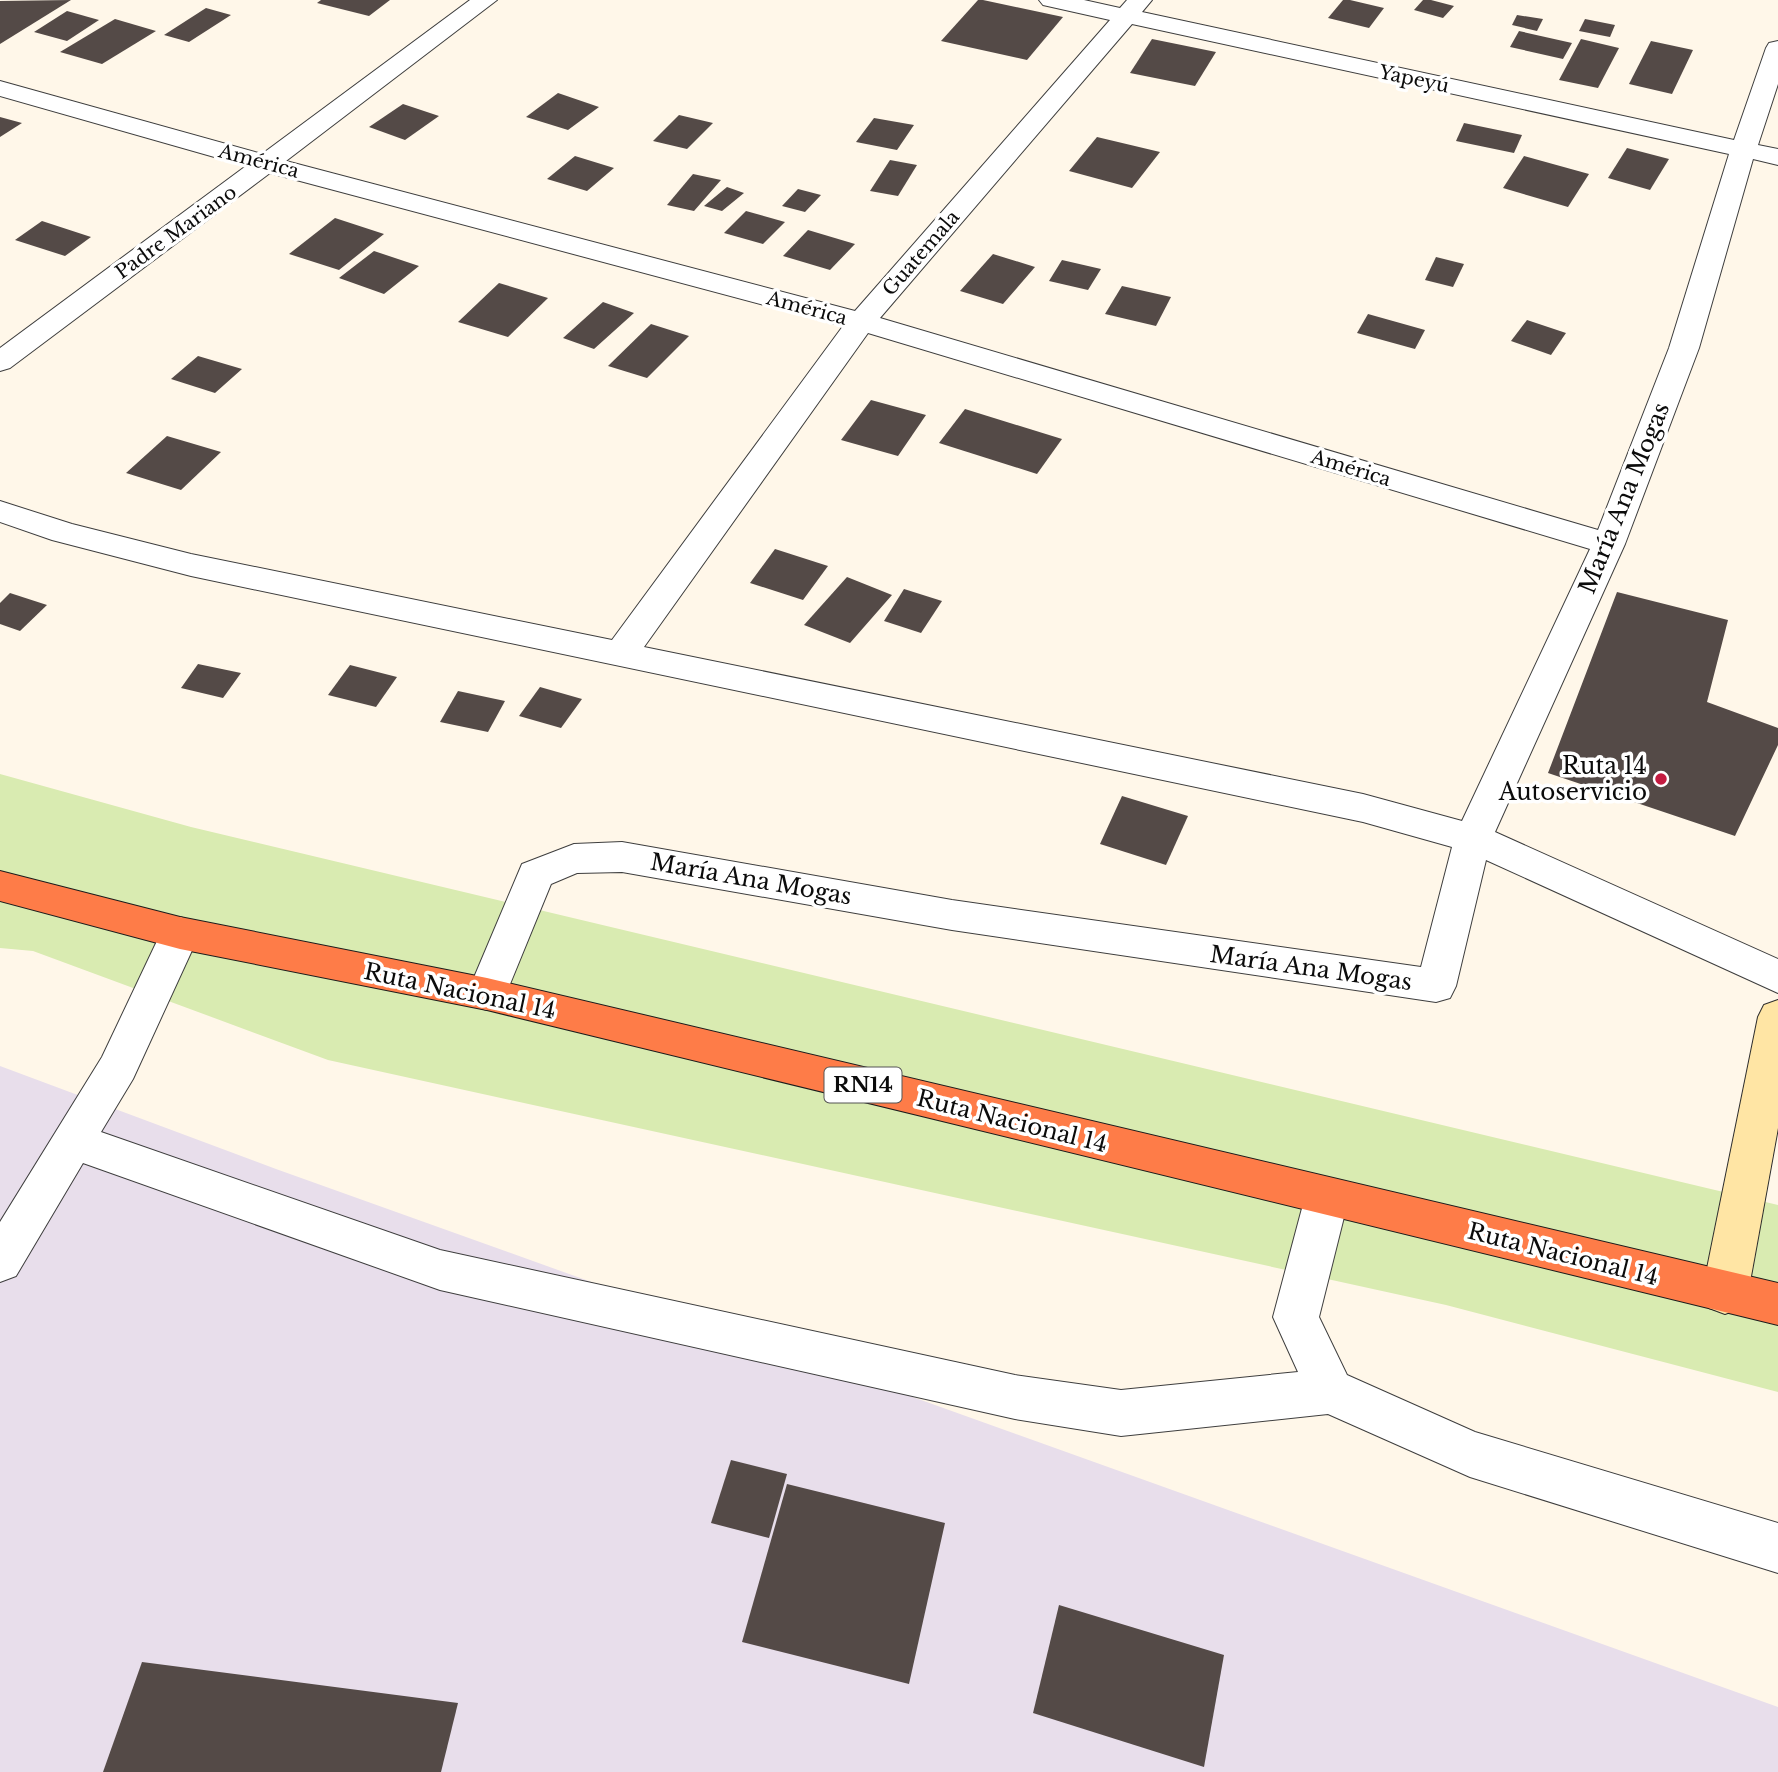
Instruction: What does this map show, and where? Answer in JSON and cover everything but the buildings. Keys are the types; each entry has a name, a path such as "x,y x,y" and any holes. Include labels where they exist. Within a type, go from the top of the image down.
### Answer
{"highway":[{"name":"Ruta Nacional 14","path":"0,886 180,933 486,994 1778,1304"}],"main road":[{"path":"1725,1293 1778,1017"}],"street":[{"name":"Padre Mariano","path":"0,362 485,0"},
{"name":"Yapeyú","path":"1051,0 1133,8 1778,157"},
{"name":"Guatemala","path":"619,656 861,322 1133,8"},
{"name":"María Ana Mogas","path":"486,994 537,874 574,859 622,857 952,915 1436,986 1473,838 1609,544 1684,348 1743,150 1778,48"},
{"name":"América","path":"0,89 268,164 861,322 1609,544"},
{"path":"0,511 63,532 191,565 619,656 1363,808 1473,838 1778,977"},
{"path":"0,1262 118,1067 180,933"},
{"path":"73,1142 440,1270 1015,1397 1121,1413 1330,1391 1470,1454 1778,1548"},
{"path":"1327,1197 1296,1317 1330,1391"}],"shaded area":[{"path":"0,1066 276,1169 1778,1707 1778,1772 0,1772"}],"green space":[{"path":"0,774 191,827 1778,1205 1778,1392 1446,1305 328,1060 33,951 0,948"}],"place":[{"name":"Ruta 14 Autoservicio","path":"1661,779"}]}
